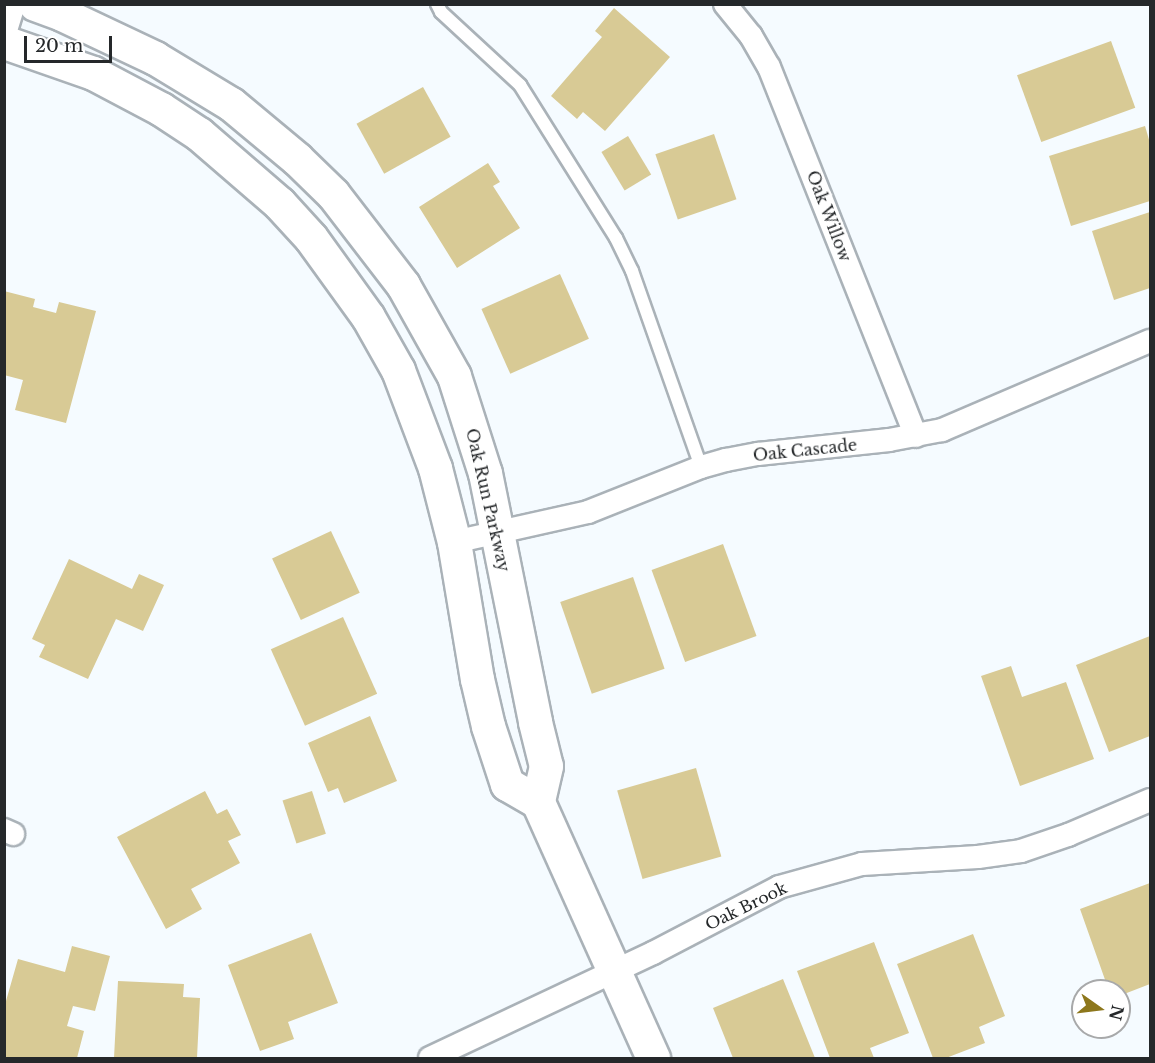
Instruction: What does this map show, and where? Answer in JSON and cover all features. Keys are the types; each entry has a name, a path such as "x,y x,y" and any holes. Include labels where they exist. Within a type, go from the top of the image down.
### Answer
{"street":[{"path":"14,4 4,40 93,73 170,116 236,164 279,203 310,238 368,317 398,370 435,468 453,542 477,679 497,757 507,784 538,802 653,1059"},
{"name":"Oak Run Parkway","path":"35,4 108,35 196,81 265,131 333,194 403,285 454,376 485,473 546,766 538,802"},
{"name":"Oak Willow","path":"725,4 751,36 769,67 916,436"},
{"name":"Oak Cascade","path":"453,542 498,534 588,512 701,467 758,454 916,436 977,416 1150,341"},
{"name":"Oak Brook","path":"430,1059 653,953 779,887 862,864 978,857 1021,851 1068,835 1150,800"}],"lane":[{"path":"437,4 441,12 520,85 616,238 632,271 701,467"}],"building":[{"path":"614,8 670,57 605,131 583,112 577,119 551,96 602,37 595,31"},
{"path":"1111,41 1135,108 1041,142 1017,75"},
{"path":"423,87 451,137 384,174 357,124"},
{"path":"1145,126 1150,143 1150,201 1071,226 1049,156"},
{"path":"714,134 736,199 678,219 655,154"},
{"path":"628,136 651,175 625,191 601,152"},
{"path":"488,163 500,182 493,186 520,228 457,268 419,207"},
{"path":"1150,212 1150,288 1114,300 1092,231"},
{"path":"560,274 589,339 510,374 481,309"},
{"path":"4,291 35,299 33,307 56,313 59,302 96,311 66,423 15,410 23,380 4,375"},
{"path":"331,531 360,593 301,620 272,558"},
{"path":"723,544 757,636 685,662 652,570"},
{"path":"69,559 132,589 139,574 164,585 143,631 116,619 88,679 39,657 45,645 32,639"},
{"path":"633,577 665,669 592,694 560,602"},
{"path":"343,617 377,694 305,726 271,649"},
{"path":"1150,636 1150,736 1109,752 1076,665"},
{"path":"1011,666 1022,697 1066,682 1094,759 1020,786 981,676"},
{"path":"370,716 397,781 344,803 338,788 328,792 308,743"},
{"path":"696,768 721,856 643,879 617,791"},
{"path":"205,791 217,814 227,809 241,835 228,841 240,863 191,889 202,909 166,929 117,837"},
{"path":"312,791 326,834 296,843 283,801"},
{"path":"1150,883 1150,984 1131,991 1131,979 1105,979 1080,909"},
{"path":"311,933 338,1003 288,1022 294,1039 260,1051 228,965"},
{"path":"973,934 1005,1016 979,1027 985,1043 946,1058 933,1058 897,964"},
{"path":"874,942 909,1033 870,1048 874,1058 830,1058 797,971"},
{"path":"72,946 110,956 95,1011 73,1006 67,1026 84,1031 77,1058 4,1058 4,1008 18,959 65,972"},
{"path":"783,979 815,1058 733,1058 713,1008"},
{"path":"118,981 184,984 183,997 200,998 197,1058 114,1058"}]}
